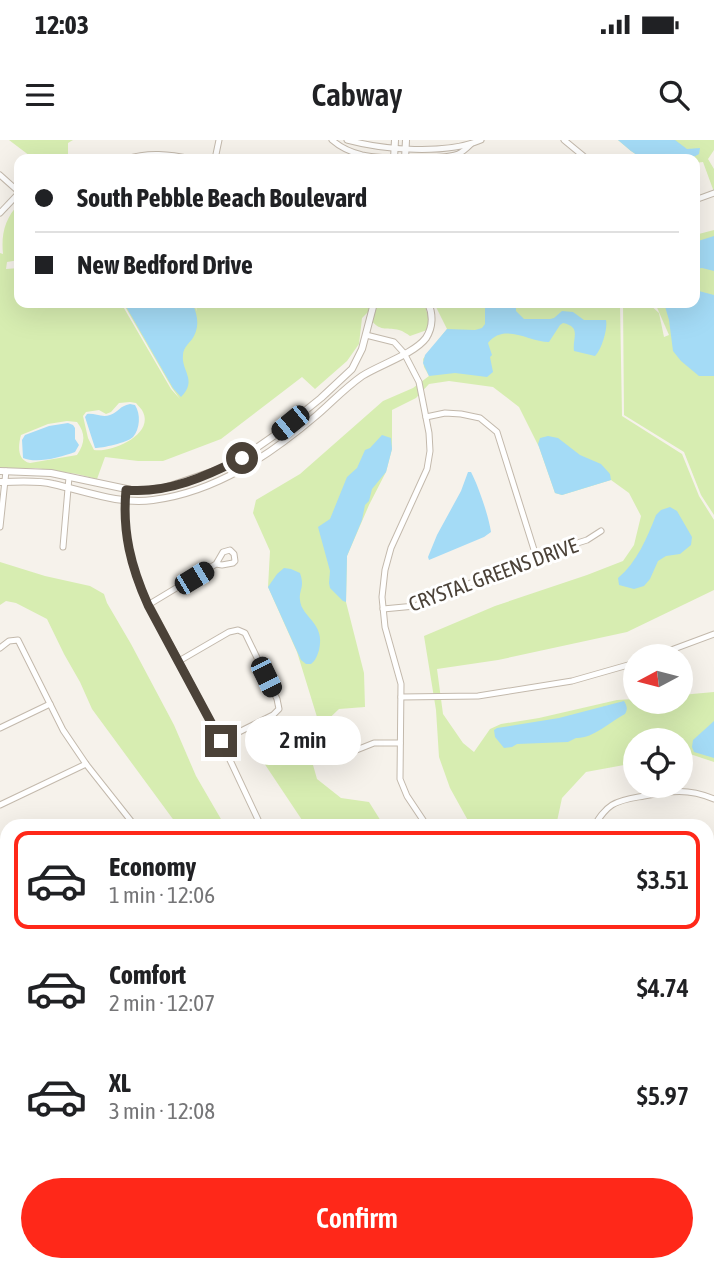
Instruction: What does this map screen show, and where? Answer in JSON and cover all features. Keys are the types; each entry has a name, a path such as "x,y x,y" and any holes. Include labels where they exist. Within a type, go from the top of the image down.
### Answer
{"street":[{"path":"332,140 358,154 360,144"},
{"path":"347,140 360,144 405,144 445,148 481,140"},
{"path":"564,140 580,154"},
{"path":"456,154 471,144"},
{"path":"0,175 14,188"},
{"path":"0,213 14,198"},
{"path":"0,527 3,471 51,472 126,490 146,491 164,488 220,469 242,458 321,398 352,369 361,354 373,308"},
{"path":"2,482 50,483 125,500 145,501 195,490 229,476 257,460 280,445 361,377 423,342 432,319 429,308"},
{"path":"366,335 394,342 404,354 419,382 430,439 423,481 397,533 383,581 386,632 400,681 400,776 402,785 423,819"},
{"path":"321,398 327,406"},
{"path":"426,417 445,413 480,418 497,432 536,555"},
{"path":"63,547 69,477"},
{"path":"126,490 127,546 132,567 148,605 221,741 258,819"},
{"name":"CRYSTAL GREENS DRIVE","path":"383,609 415,606 536,555 587,540 601,531"},
{"path":"148,605 216,564"},
{"path":"179,661 229,632 237,630 245,633 279,709 273,715 221,741"},
{"path":"687,644 714,634"},
{"path":"0,648 9,641 19,640 63,730 129,819"},
{"path":"401,698 478,696 572,681 623,666"},
{"path":"0,728 50,705"},
{"path":"354,751 374,743 400,743"},
{"path":"0,805 86,764"},
{"path":"598,819 610,806 623,800 666,792 681,790 714,799"}],"green space":[{"path":"9,140 73,140 68,143 68,154 27,154"},
{"path":"618,140 714,140 714,150 708,159 714,169 714,192 703,162 700,162 700,154 636,154"},
{"path":"14,210 14,261 7,262 6,269 14,268 14,308 124,308 171,389 180,399 126,308 196,308 197,311 196,308 370,308 362,318 359,344 347,361 315,389 302,377 221,439 163,461 105,457 97,479 36,468 0,469 0,253 3,254 5,227","holes":["119,403 136,403 145,420 137,435 110,449 94,450 83,416 86,412 99,410 106,414","77,422 83,435 82,446 77,455 30,463 21,456 21,435 48,424"]},
{"path":"714,230 714,515 701,495 684,452 624,415 623,308 654,308 659,313 664,337 669,335 657,308 700,308 700,234"},
{"path":"376,308 426,308 429,319 427,330 410,336 399,330 378,327 372,321"},
{"path":"436,308 620,308 622,416 682,454 699,496 714,520 714,590 627,632 498,660 437,669 443,714 463,743 474,752 490,729 501,724 617,700 623,700 623,714 693,714 693,694 714,692 714,762 693,755 693,728 623,728 623,765 586,772 562,798 558,819 467,819 450,788 439,757 436,710 424,636 495,606 623,561 634,545 641,516 629,493 611,480 562,495 555,493 539,447 519,407 493,387 449,381 429,384 416,398 392,410 392,449 386,472 347,556 346,602 364,673 365,707 339,709 317,730 311,758 317,779 341,798 369,802 380,819 301,819 264,763 264,754 298,743 317,717 297,652 268,587 270,551 253,513 256,500 300,474 383,401 413,388 429,376 423,359 447,329"},
{"path":"0,562 90,586 104,594 174,725 196,776 221,819 173,819 92,709 47,619 16,603 6,601 0,605"}],"water":[{"path":"618,140 675,140 687,149 700,148 699,154 636,154"},
{"path":"714,236 714,271 700,268 700,240"},
{"path":"700,291 714,295 714,376 699,376 681,361 673,351 665,308 700,308"},
{"path":"127,308 194,308 197,328 183,352 188,386 181,397 173,388"},
{"path":"485,308 516,308 524,319 550,319 562,311 573,312 584,320 606,320 606,329 600,350 595,356 574,351 574,330 563,323 549,342 509,333 494,337 488,343 493,372 487,377 455,373 429,376 423,363 425,355 447,329 475,330 485,324"},
{"path":"130,404 135,405 139,417 133,437 120,443 95,448 85,417 87,414 107,416"},
{"path":"68,423 75,428 75,439 79,445 75,452 42,460 23,458 22,440 25,435 49,426"},
{"path":"382,435 391,438 392,449 386,472 372,489 347,556 346,602 330,588 330,571 318,527 330,519 347,477 357,468 365,450"},
{"path":"540,438 558,438 580,455 601,464 610,474 611,480 562,495 555,493 538,444"},
{"path":"468,472 471,472 480,493 491,532 429,560 437,535 461,491"},
{"path":"670,507 677,511 692,537 691,545 680,554 666,556 658,561 644,586 634,589 619,585 618,578 636,557 656,515"},
{"path":"284,568 300,573 301,606 319,633 319,650 311,664 301,660 268,587"},
{"path":"623,701 625,714 595,733 568,742 517,744 504,748 495,737 494,730 497,728 559,718"},
{"path":"714,721 714,758 694,752 693,740"}],"route":[{"path":"221,741 148,605 132,567 127,546 125,500 126,490 146,491 193,480 242,458"}]}
